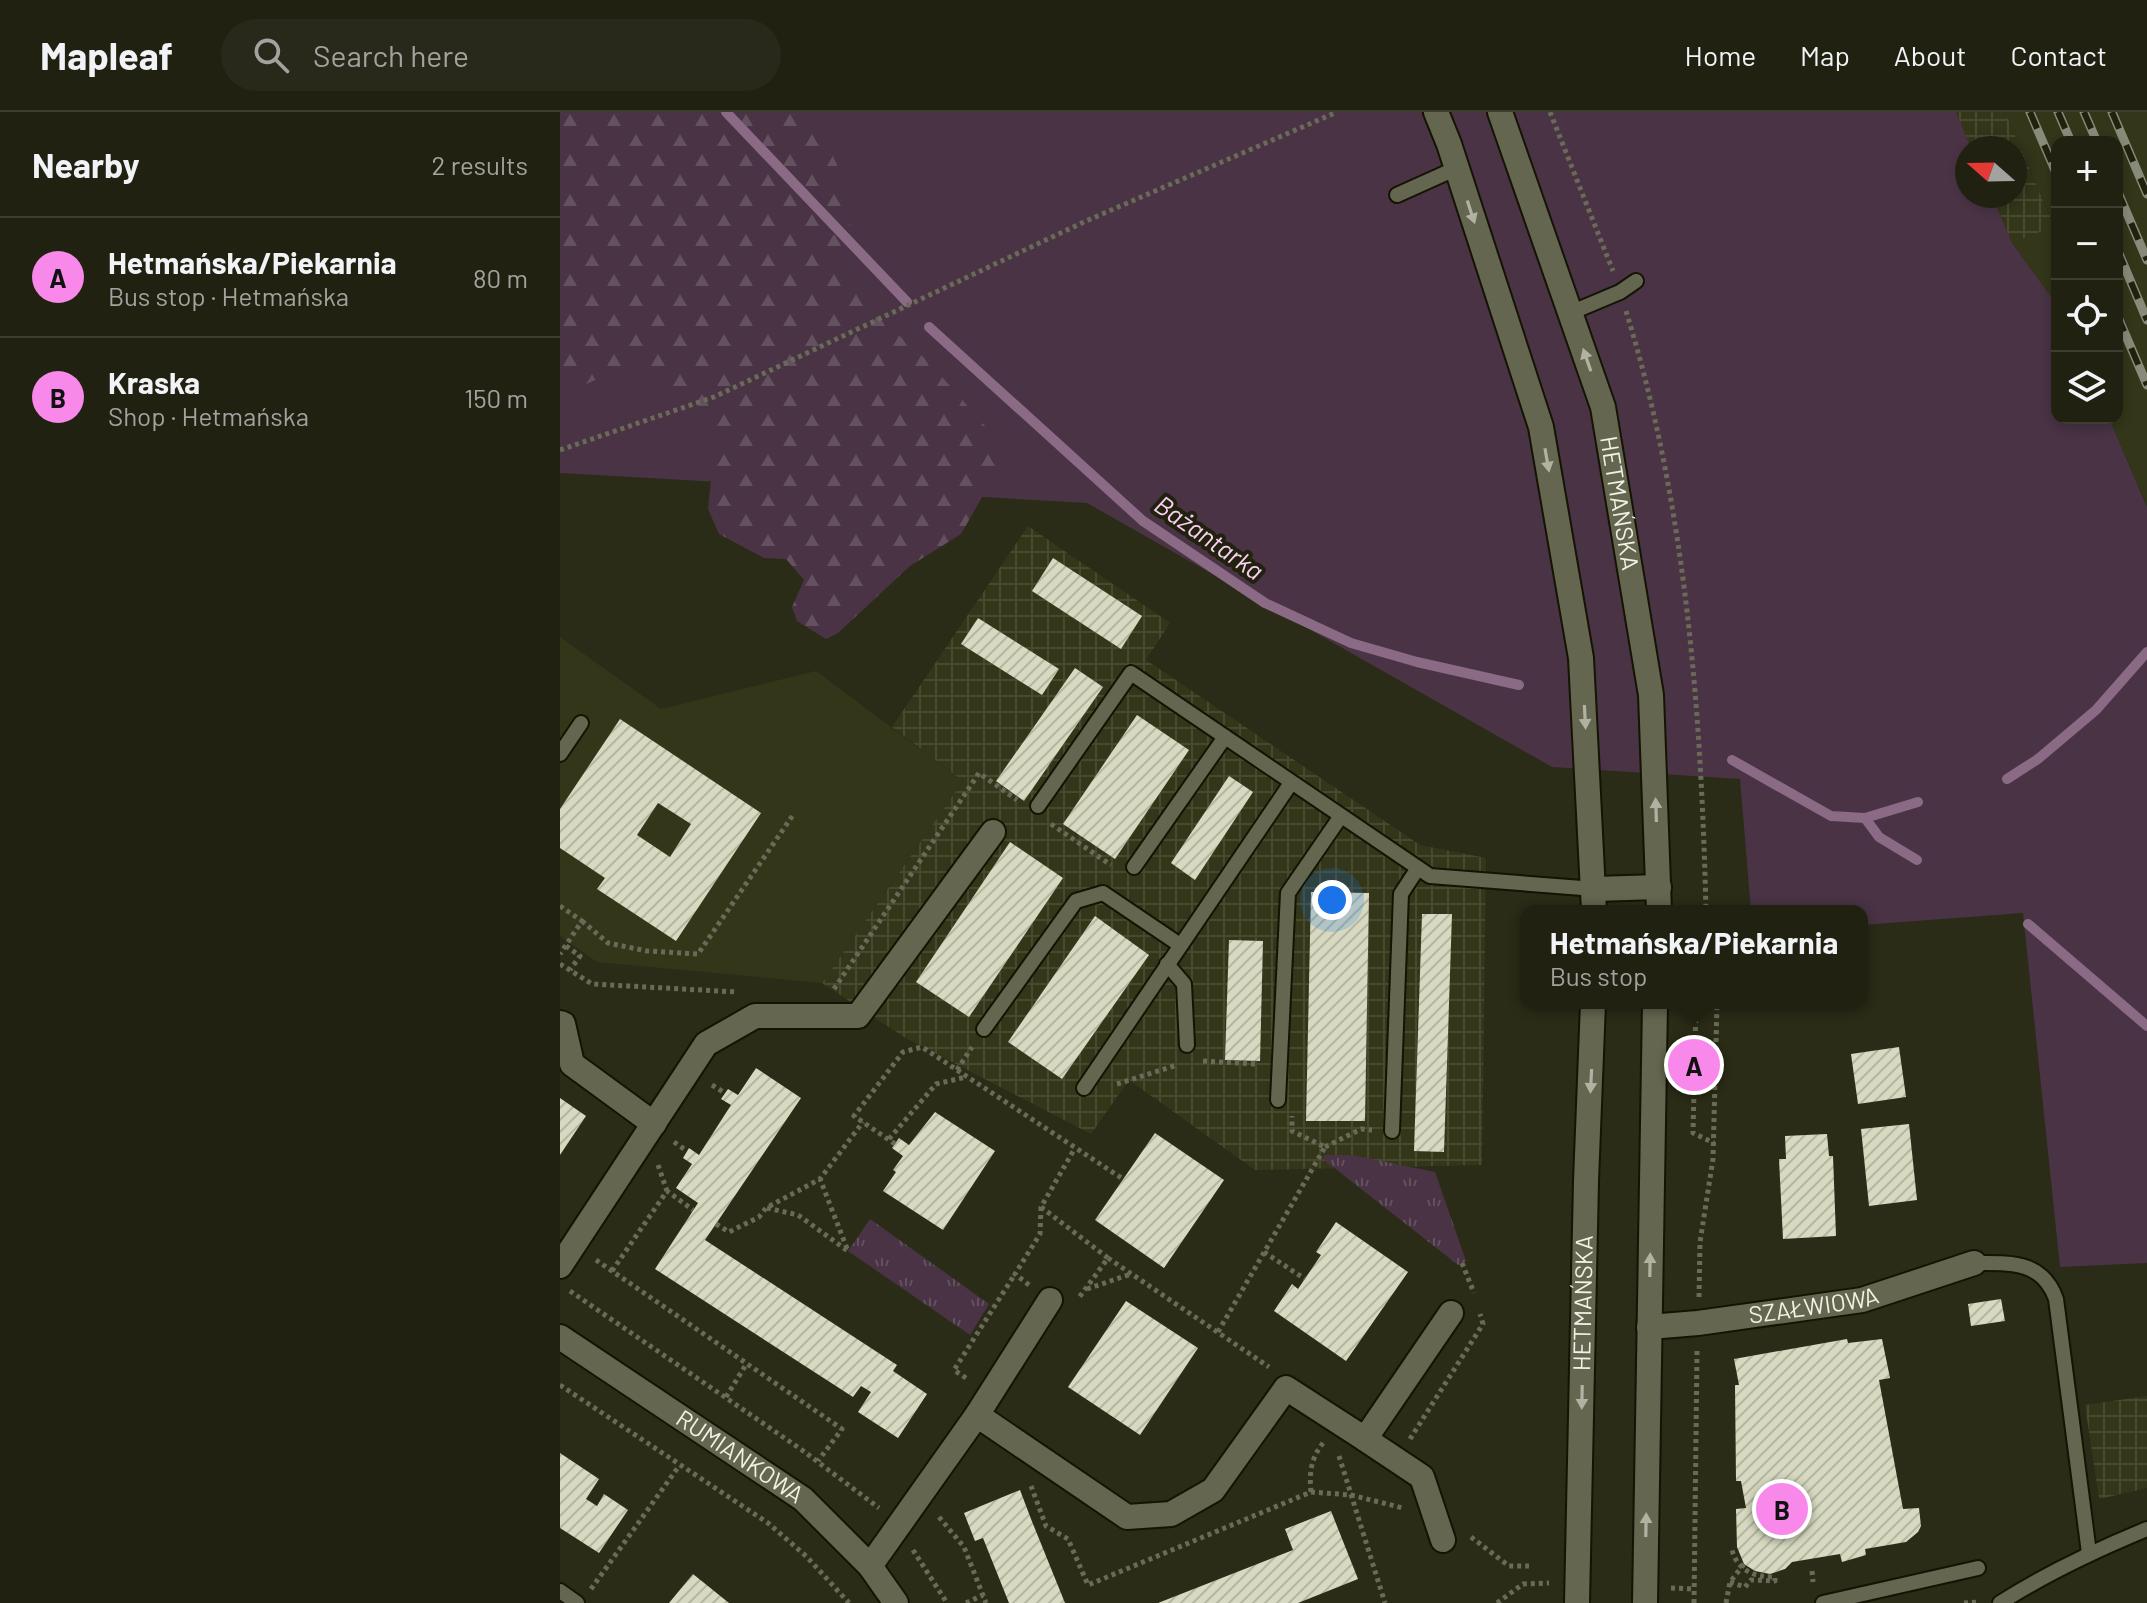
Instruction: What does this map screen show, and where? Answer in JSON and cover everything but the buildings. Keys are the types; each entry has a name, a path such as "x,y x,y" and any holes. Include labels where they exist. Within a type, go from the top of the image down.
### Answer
{"main road":[{"path":"1436,112 1541,427 1581,658 1594,900 1659,899"},
{"name":"HETMAŃSKA","path":"1500,112 1603,407 1651,695 1659,899"},
{"path":"563,1278 654,1124 706,1044 755,1016 858,1016 993,832"},
{"name":"HETMAŃSKA","path":"1577,1603 1593,1009"},
{"path":"1645,1603 1655,1009"},
{"path":"560,1023 563,1024 572,1064 654,1124"},
{"name":"SZAŁWIOWA","path":"1649,1327 1862,1300 1974,1263"},
{"path":"870,1566 977,1415 1050,1300"},
{"path":"1365,1439 1451,1313"},
{"name":"RUMIANKOWA","path":"560,1337 803,1499 870,1566 896,1603"},
{"path":"977,1415 1127,1517 1171,1514 1213,1490 1286,1388 1422,1477 1440,1530"}],"lane":[{"path":"1397,195 1457,168"},
{"path":"1570,313 1620,292 1636,281"},
{"path":"1031,805 1131,673 1430,876 1594,900"},
{"path":"560,754 581,723"},
{"path":"1134,867 1225,737"},
{"path":"1084,1088 1291,783"},
{"path":"1278,1100 1288,893 1341,816"},
{"path":"1392,1131 1401,894 1418,868"},
{"path":"984,1029 1076,901 1103,893 1180,945"},
{"path":"1167,964 1184,984 1187,1045"},
{"path":"1974,1263 2008,1263 2031,1268 2050,1283 2056,1299 2089,1553"},
{"path":"2000,1603 2089,1553 2147,1529"},
{"path":"1823,1603 1978,1568"},
{"path":"560,1591 577,1603"}],"path":[{"path":"560,450 714,397 1086,221 1337,112"},
{"path":"1550,112 1620,292 1656,428 1685,592 1701,750 1706,905"},
{"path":"815,1016 979,773 1031,805"},
{"path":"560,906 608,943 647,951 698,954 793,815"},
{"path":"1047,821 1110,866 1112,863 1134,867"},
{"path":"560,954 582,921"},
{"path":"566,946 580,956 570,970"},
{"path":"560,964 592,984 749,992"},
{"path":"1696,1009 1693,1133 1714,1143"},
{"path":"968,1077 936,1084 892,1142 854,1116 903,1052 922,1047 968,1077 1075,1148 1123,1179"},
{"path":"1293,1118 1292,1131 1325,1147"},
{"path":"716,1224 729,1232 820,1179 863,1122"},
{"path":"1218,1332 1325,1147 1361,1129 1392,1131"},
{"path":"1075,1148 1041,1207 1040,1234 1015,1274 1050,1300 1078,1300 1108,1258"},
{"path":"654,1155 667,1191 693,1210"},
{"path":"766,1208 798,1215 848,1251 820,1179"},
{"path":"612,1271 667,1191"},
{"path":"1041,1207 1108,1258 1273,1370 1286,1388"},
{"path":"1264,1252 1305,1279"},
{"path":"588,1255 842,1429 818,1461"},
{"path":"1086,1290 1131,1274"},
{"path":"563,1278 874,1503 897,1527 947,1603"},
{"path":"726,1397 747,1363"},
{"path":"560,1385 768,1523 807,1557 849,1603"},
{"path":"1311,1492 1309,1474 1316,1452 1324,1442 1334,1440"},
{"path":"1338,1454 1385,1603"},
{"path":"590,1591 679,1466"},
{"path":"1026,1472 1046,1526 1068,1539 1088,1585 1311,1492 1351,1495 1400,1507 1440,1530 1466,1533 1509,1566 1529,1566"},
{"path":"931,1507 964,1547 986,1603"},
{"path":"1730,1582 1745,1587 1751,1580 1775,1581 1775,1577 1755,1575 1735,1560 1732,1550"},
{"path":"1726,1603 1730,1582 1743,1566"},
{"path":"1694,1589 1694,1603"},
{"path":"966,1603 983,1595"}],"shaded area":[{"path":"1956,112 2005,112 2015,136 1966,136"},
{"path":"2005,112 2147,112 2147,506 2112,424 2123,424 2123,136 2051,136 2051,218 2027,163 2027,136 2015,136"},
{"path":"2027,163 2051,219 2051,227 2012,243 1997,208 2027,208"},
{"path":"2051,226 2051,297 2012,243"},
{"path":"1028,526 1170,623 1146,660 1420,845 1486,858 1482,1165 1255,1170 1129,1080 1091,1134 904,1037 822,983 963,781 892,727"},
{"path":"560,637 661,709 816,671 963,781 822,983 597,962 560,936"},
{"path":"2147,1396 2147,1488 2099,1499 2085,1405"}],"green space":[{"path":"560,112 1956,112 1966,136 1955,136 1955,208 1997,208 2012,243 2051,297 2051,424 2112,424 2147,507 2147,1263 2060,1267 2023,913 1868,925 1868,905 1750,905 1740,779 1552,767 1087,503 560,473"},
{"path":"560,112 801,112 833,156 855,205 842,260 864,305 928,361 1008,452 961,534 910,566 838,633 826,639 797,621 792,607 804,580 786,559 764,558 719,534 708,509 713,461 710,414 639,360 560,396"},
{"path":"1325,1155 1352,1155 1435,1172 1466,1261 1458,1265 1323,1159"},
{"path":"870,1219 989,1304 970,1335 848,1251"}],"waterway":[{"name":"Bażantarka","path":"726,112 907,302"},
{"name":"Bażantarka","path":"929,327 1143,521 1265,603 1351,643 1417,662 1519,685"},
{"name":"Bażantarka","path":"2007,779 2038,759 2096,710 2147,652"},
{"name":"Bażantarka","path":"1732,760 1831,816 1865,818 1918,802"},
{"path":"1865,818 1879,837 1917,860"},
{"path":"2028,924 2147,1026"}],"railway":[{"path":"2030,112 2051,161"},
{"path":"2058,112 2068,136"},
{"path":"2084,112 2094,136"},
{"path":"2112,112 2147,194"},
{"path":"2123,204 2147,260"},
{"path":"2123,263 2147,320"},
{"path":"2123,329 2147,385"}],"place":[{"name":"Hetmańska/Piekarnia","path":"1694,1065"},
{"name":"Kraska","path":"1782,1509"}]}
